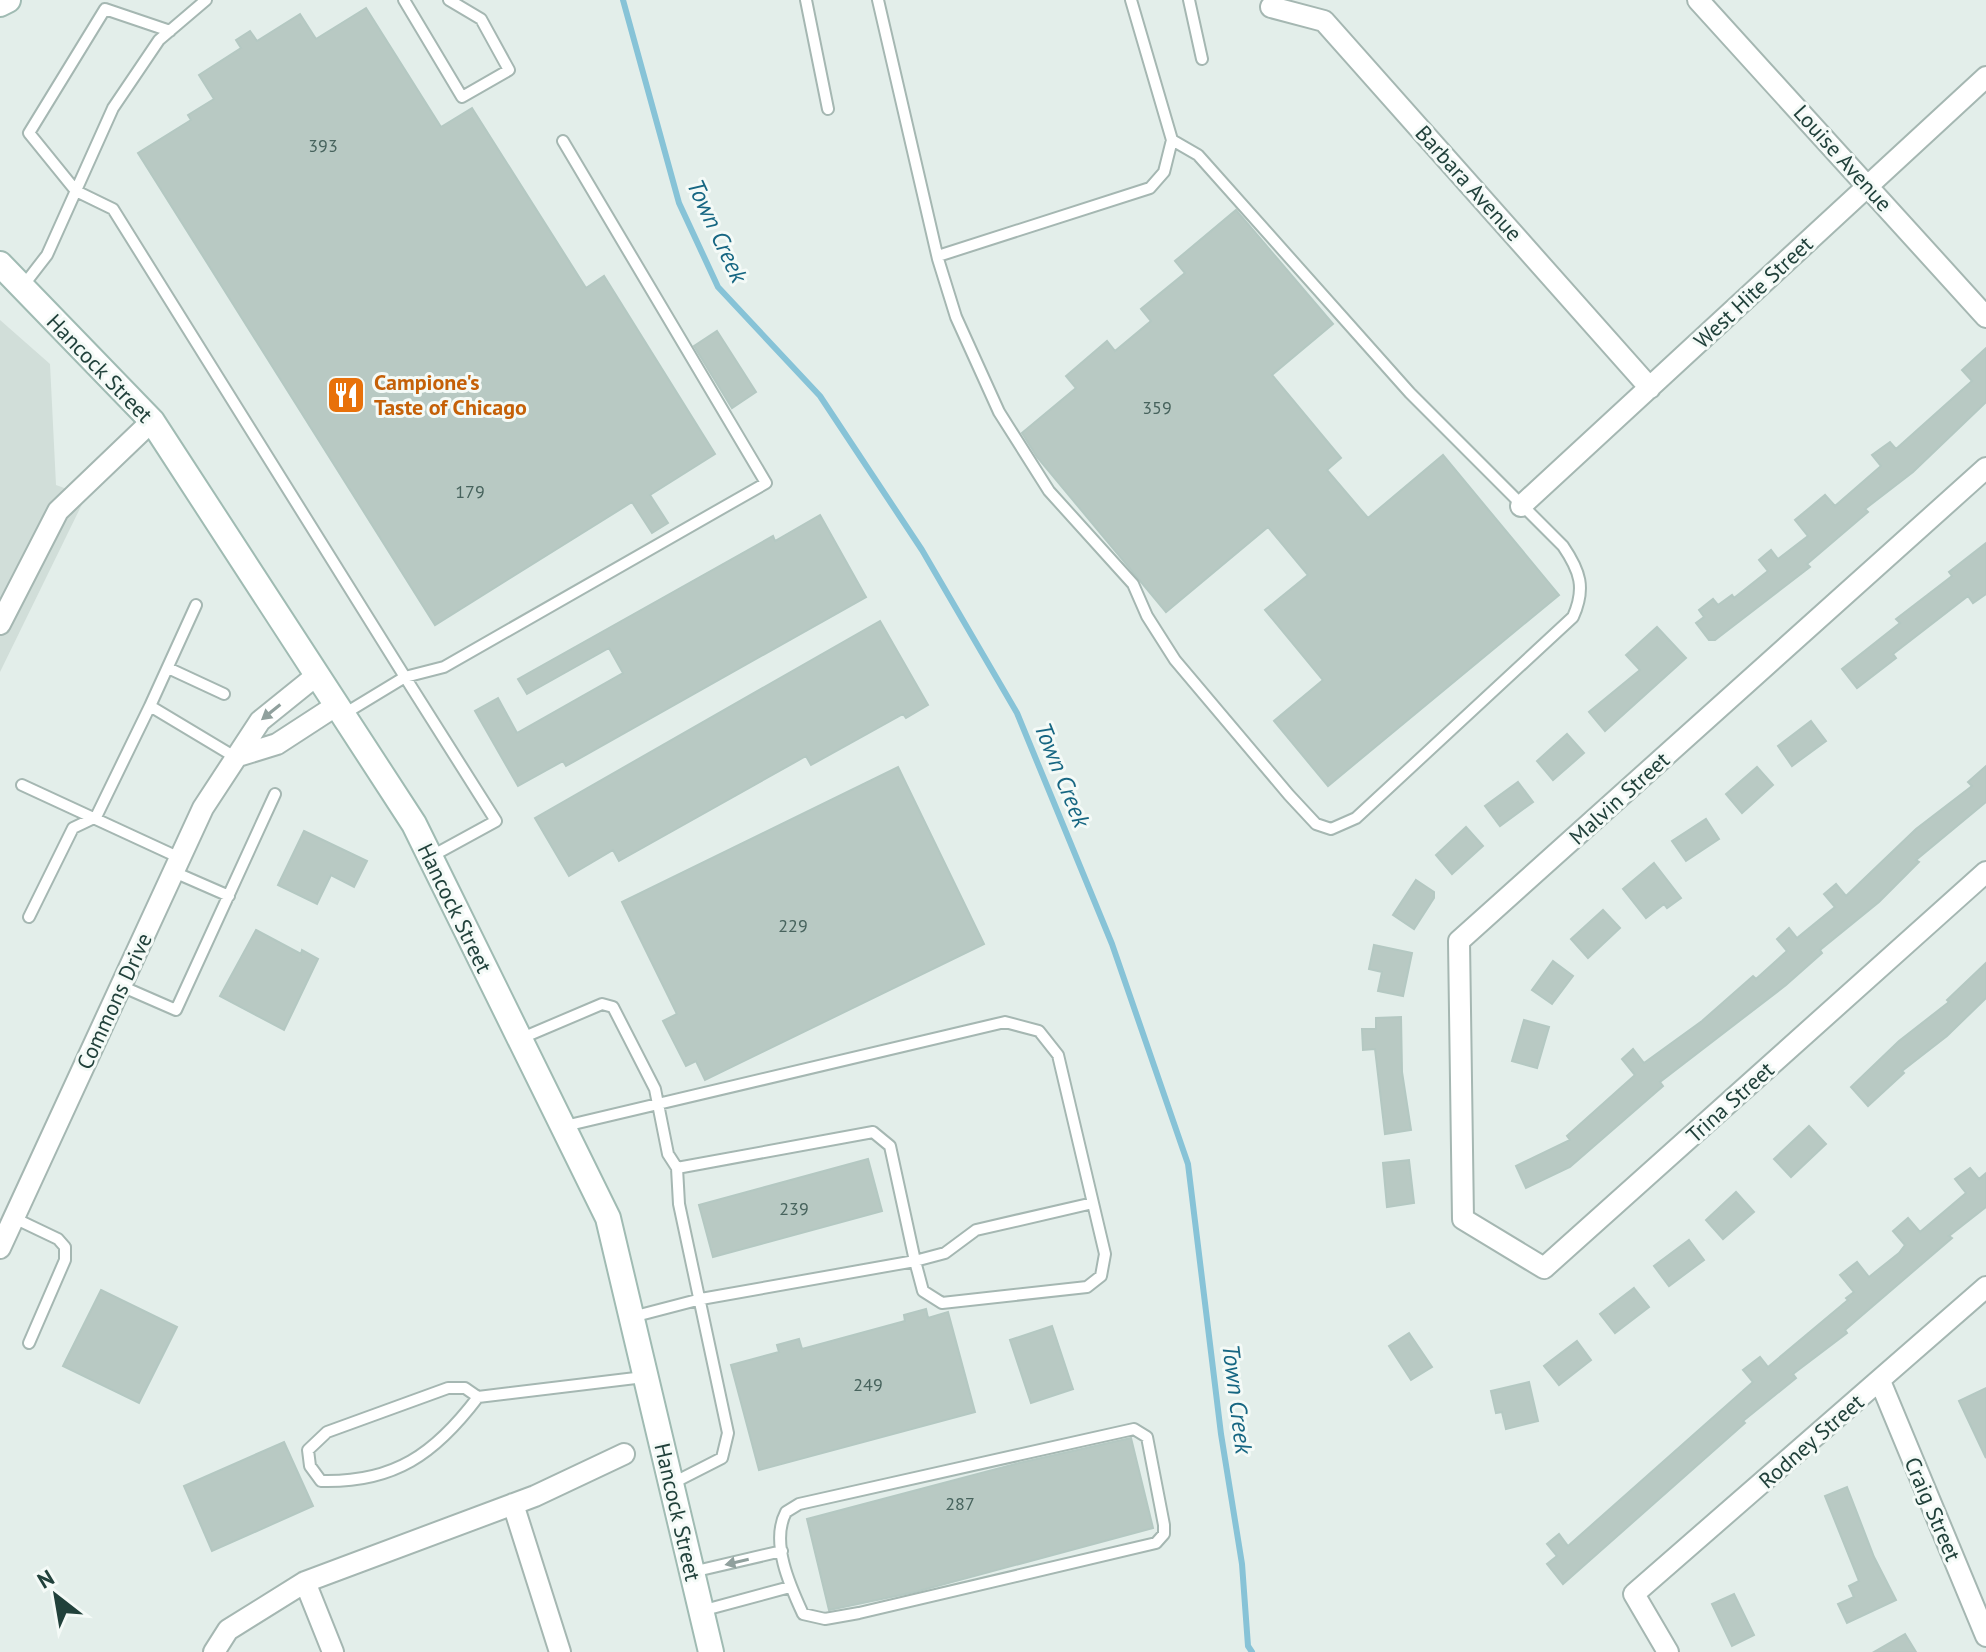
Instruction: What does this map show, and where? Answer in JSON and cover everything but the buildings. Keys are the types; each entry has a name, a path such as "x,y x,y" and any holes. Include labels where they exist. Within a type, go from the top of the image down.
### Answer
{"street":[{"path":"0,4 8,0"},
{"name":"Louise Avenue","path":"1698,0 1986,317"},
{"name":"Barbara Avenue","path":"1271,7 1324,21 1650,388"},
{"name":"West Hite Street","path":"1521,506 1986,77"},
{"name":"Hancock Street","path":"0,264 152,421 414,824 608,1218 711,1652"},
{"path":"0,624 58,511 152,421"},
{"name":"Malvin Street","path":"1463,1219 1459,941 1986,468"},
{"name":"Commons Drive","path":"0,1248 203,808 260,721 317,675"},
{"path":"235,757 277,744 340,710"},
{"name":"Trina Street","path":"1463,1219 1544,1268 1986,872"},
{"name":"Rodney Street","path":"1668,1652 1634,1594 1986,1287"},
{"name":"Craig Street","path":"1880,1381 1986,1636"},
{"path":"214,1652 228,1630 305,1582 513,1504 624,1454"},
{"path":"513,1504 560,1652"},
{"path":"305,1582 333,1652"}],"lane":[{"path":"22,287 47,255 113,108 159,40 206,0"},
{"path":"404,0 462,97 509,70 481,19 449,0"},
{"path":"806,0 828,109"},
{"path":"878,0 938,256 956,317 999,412 1049,491 1133,584 1147,616 1175,660 1316,824 1331,829 1356,818 1573,617 1582,598 1579,571 1563,546 1410,393 1198,155 1172,140"},
{"path":"938,256 1150,188 1164,172 1172,140 1131,0"},
{"path":"1189,0 1202,59"},
{"path":"170,31 105,9 29,133 76,191 113,209 496,821 430,857"},
{"path":"340,710 405,677 444,667 766,483 563,141"},
{"path":"29,917 73,828 96,817 196,605"},
{"path":"168,668 224,694"},
{"path":"150,706 235,757"},
{"path":"22,785 96,817 229,896"},
{"path":"121,986 176,1010 275,794"},
{"path":"520,1039 602,1004 613,1007 655,1089 668,1154 677,1168 679,1204 728,1433 722,1458 671,1484"},
{"path":"563,1126 1005,1022 1039,1031 1058,1055 1105,1254 1101,1276 1087,1287 942,1303 923,1291 890,1146 873,1132 677,1168"},
{"path":"632,1317 701,1299 915,1261 945,1253 976,1230 1093,1203"},
{"path":"14,1218 58,1239 65,1247 65,1260 29,1343"},
{"path":"478,1397 450,1435 414,1462 352,1482 321,1481 310,1466 308,1450 327,1432 366,1415 448,1388 465,1388 478,1397 646,1376"},
{"path":"1141,1430 1147,1437 1164,1525 1164,1534 1156,1543 825,1619 803,1614 790,1587 782,1551 781,1521 786,1512 799,1504 1124,1431 1141,1430"},
{"path":"692,1572 782,1551"},
{"path":"701,1611 790,1587"}],"shaded area":[{"path":"0,320 50,364 56,485 86,496 0,672"}],"waterway":[{"name":"Town Creek","path":"623,0 679,203 718,287 820,396 922,550 1017,713 1112,944 1188,1164 1221,1434 1242,1564 1248,1646 1252,1652"}],"place":[{"name":"Campione's Taste of Chicago","path":"346,395"}]}
